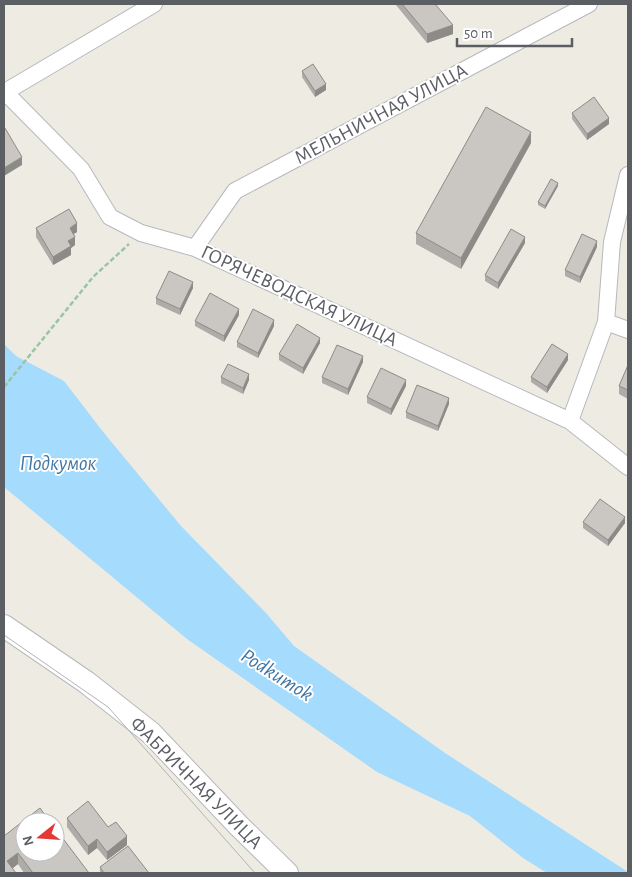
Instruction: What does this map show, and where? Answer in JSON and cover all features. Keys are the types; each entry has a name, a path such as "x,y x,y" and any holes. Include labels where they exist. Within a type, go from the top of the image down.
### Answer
{"main road":[{"name":"ФАБРИЧНАЯ УЛИЦА","path":"4,626 86,682 151,733 239,826 288,873"}],"street":[{"path":"4,91 154,4"},
{"name":"МЕЛЬНИЧНАЯ УЛИЦА","path":"195,248 235,191 589,4"},
{"name":"ГОРЯЧЕВОДСКАЯ УЛИЦА","path":"4,91 81,169 110,217 140,233 195,248 570,421 628,467"},
{"path":"570,421 606,322 612,242 628,175"},
{"path":"606,322 628,330"}],"path":[{"path":"4,388 93,277 140,233"}],"water":[{"name":"Подкумок","path":"4,344 16,356 64,381 104,433 181,526 266,613 294,646 445,753 628,873 547,873 523,858 470,816 377,772 187,639 4,487"}],"building":[{"path":"402,4 435,4 453,25 427,34"},
{"path":"313,64 326,84 315,91 302,71"},
{"path":"594,97 609,118 587,134 572,113"},
{"path":"486,107 531,132 461,258 416,233"},
{"path":"4,128 22,157 4,168"},
{"path":"551,179 558,183 545,206 538,202"},
{"path":"69,209 77,223 70,228 75,237 68,241 71,246 53,257 36,228"},
{"path":"511,229 525,237 498,283 485,275"},
{"path":"582,234 597,241 580,277 565,270"},
{"path":"169,271 193,282 180,309 156,298"},
{"path":"210,293 239,309 224,336 195,321"},
{"path":"253,309 274,320 258,353 237,342"},
{"path":"297,324 320,338 303,368 279,354"},
{"path":"552,344 568,354 547,387 531,377"},
{"path":"337,345 363,356 348,389 322,377"},
{"path":"228,364 249,374 243,388 221,377"},
{"path":"628,365 628,390 619,386"},
{"path":"381,368 406,380 391,409 367,397"},
{"path":"417,385 449,398 438,426 406,412"},
{"path":"600,499 625,517 608,540 583,522"},
{"path":"88,801 108,827 116,822 127,836 107,852 97,839 88,846 67,818"},
{"path":"40,808 43,812 35,812"},
{"path":"15,827 15,855 7,861 16,873 4,873 4,836"},
{"path":"65,841 89,873 33,873 25,862 65,862"},
{"path":"128,846 149,873 104,873 100,867"}],"tram line":[{"path":"4,635 108,707 255,873"}],"water label":[{"name":"Podkumok","path":"277,675"}]}
